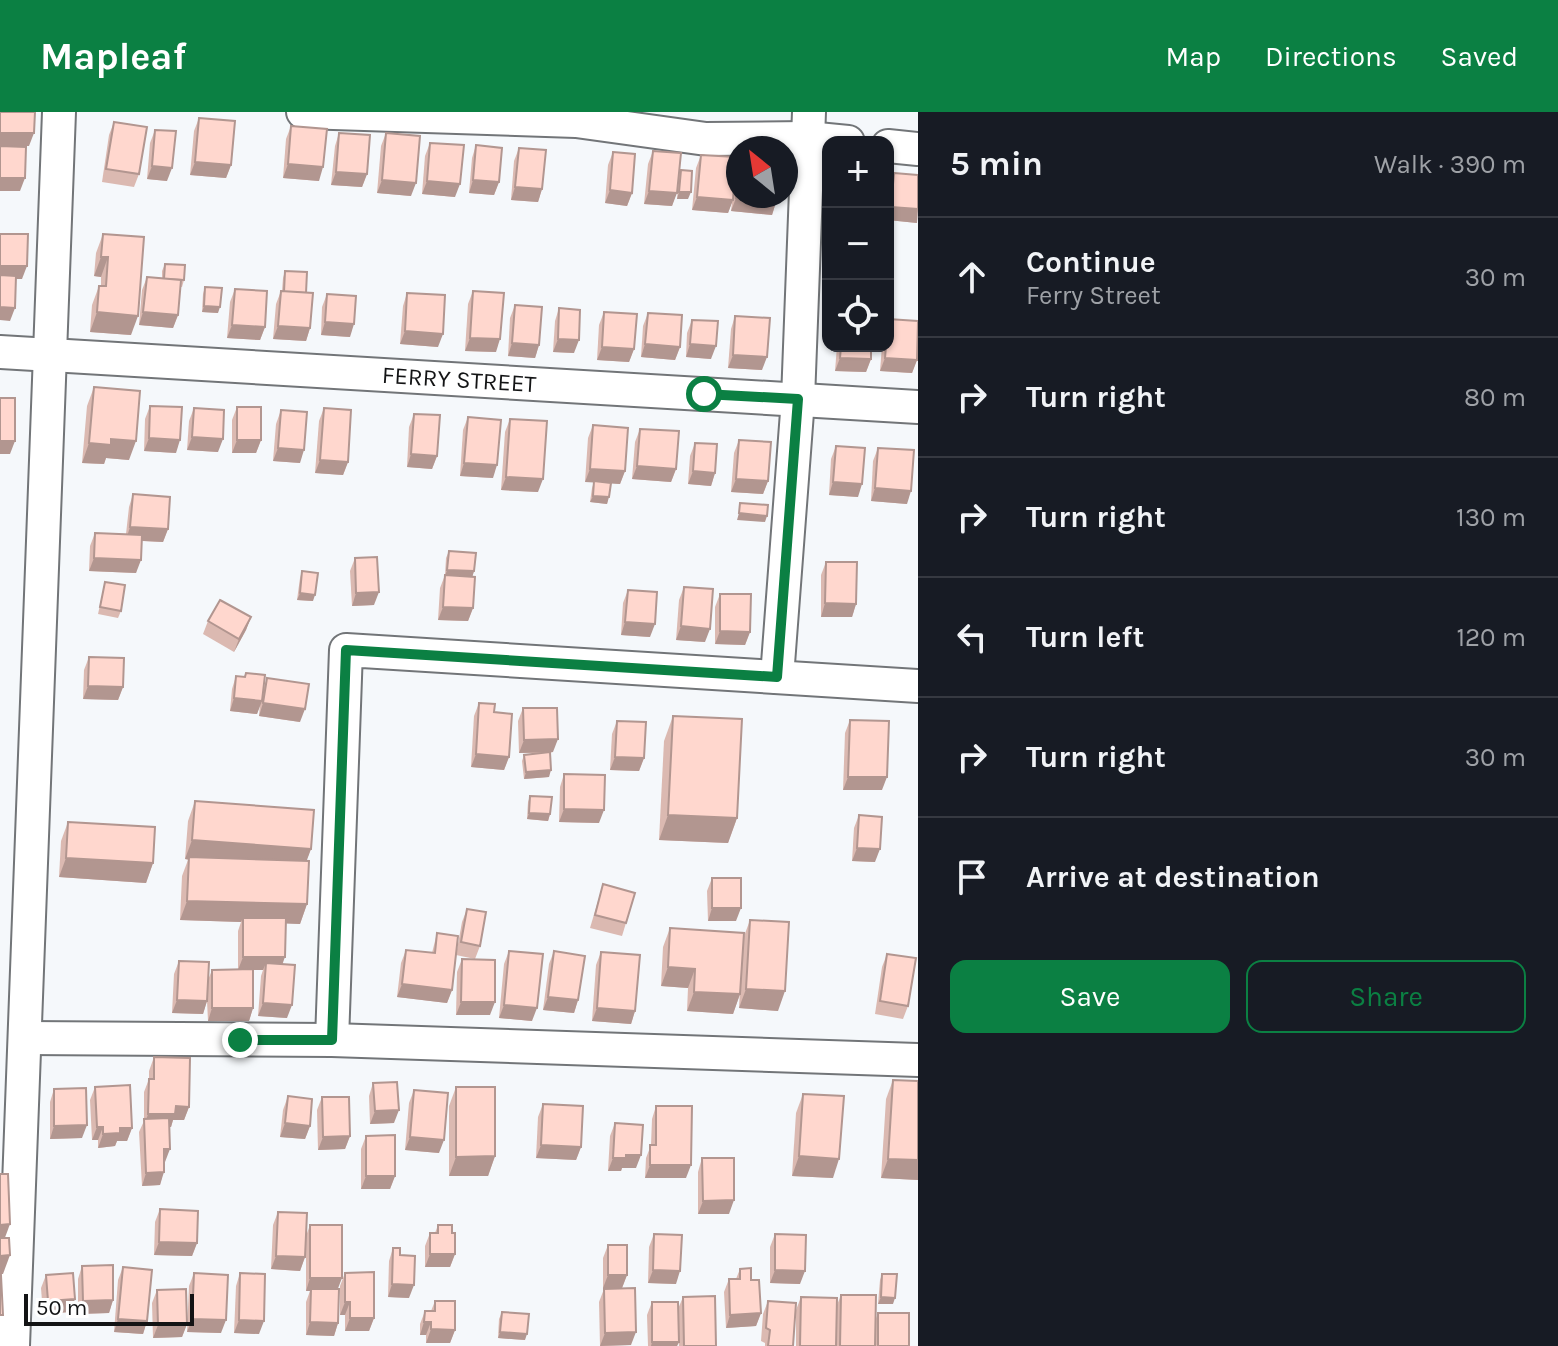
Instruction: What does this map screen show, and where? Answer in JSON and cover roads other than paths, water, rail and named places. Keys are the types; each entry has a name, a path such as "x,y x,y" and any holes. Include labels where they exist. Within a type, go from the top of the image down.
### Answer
{"street":[{"path":"13,1346 59,112"},
{"path":"311,112 576,117 706,139 808,125 834,136"},
{"path":"777,677 798,399 808,125"},
{"path":"894,147 918,149"},
{"name":"FERRY STREET","path":"0,352 918,407"},
{"path":"332,1040 346,650 918,686"},
{"path":"26,1038 332,1040 918,1060"}]}
